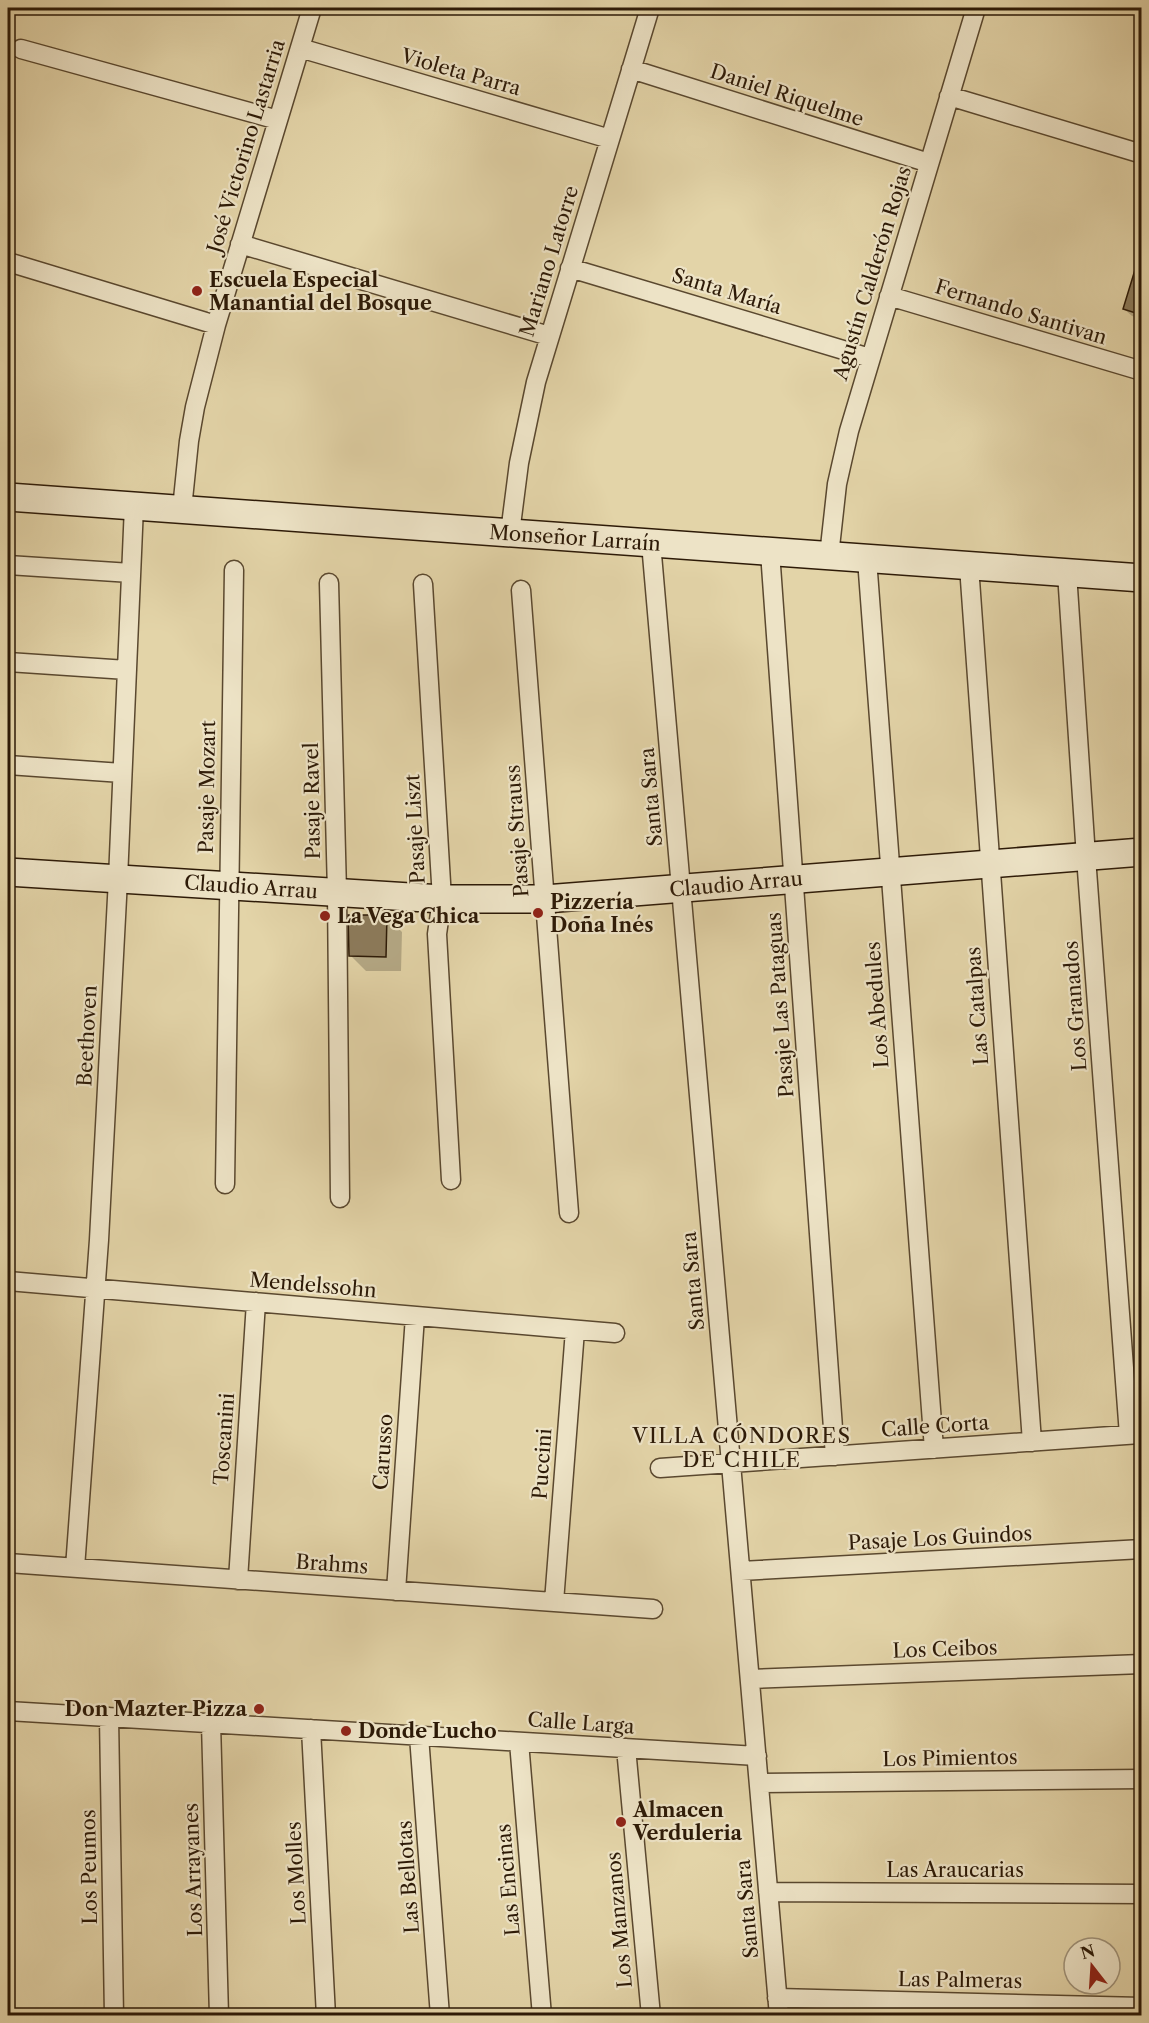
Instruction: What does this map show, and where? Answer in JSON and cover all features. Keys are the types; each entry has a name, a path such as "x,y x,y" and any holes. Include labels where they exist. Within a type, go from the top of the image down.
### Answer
{"street":[{"name":"José Victorino Lastarria","path":"182,509 195,407 216,325 312,8"},
{"name":"Mariano Latorre","path":"510,533 525,429 549,336 650,8"},
{"name":"Agustín Calderón Rojas","path":"829,556 832,520 843,458 870,358 976,8"},
{"name":"Violeta Parra","path":"300,48 610,140"},
{"path":"21,49 278,120"},
{"name":"Daniel Riquelme","path":"631,69 929,163"},
{"path":"949,96 1142,154"},
{"path":"240,244 549,336"},
{"path":"8,262 216,325"},
{"name":"Santa María","path":"570,268 870,358"},
{"name":"Fernando Santivan","path":"889,296 1142,371"},
{"name":"Monseñor Larraín","path":"8,497 1142,578"},
{"name":"Beethoven","path":"75,1568 96,1289 118,879 134,506"},
{"name":"Santa Sara","path":"651,543 778,2007"},
{"name":"Pasaje Las Pataguas","path":"770,552 836,1456"},
{"name":"Los Abedules","path":"867,559 934,1449"},
{"path":"8,565 131,573"},
{"name":"Las Catalpas","path":"969,566 1032,1442"},
{"name":"Pasaje Mozart","path":"225,1184 234,570"},
{"name":"Los Granados","path":"1067,573 1086,856 1135,1435"},
{"name":"Pasaje Ravel","path":"329,583 337,892 339,1198"},
{"name":"Pasaje Liszt","path":"423,584 442,899 437,934 452,1180"},
{"name":"Pasaje Strauss","path":"521,590 569,1213"},
{"path":"8,662 127,670"},
{"path":"8,765 122,773"},
{"name":"Claudio Arrau","path":"8,877 118,879 442,899 545,899 1142,852"},
{"name":"Mendelssohn","path":"8,1281 615,1333"},
{"name":"Toscanini","path":"238,1580 256,1302"},
{"name":"Carusso","path":"396,1591 415,1316"},
{"name":"Puccini","path":"554,1602 575,1330"},
{"name":"Calle Corta","path":"660,1468 1135,1435"},
{"name":"Pasaje Los Guindos","path":"741,1571 1142,1549"},
{"name":"Brahms","path":"8,1563 653,1609"},
{"name":"Los Ceibos","path":"750,1679 1142,1664"},
{"name":"Calle Larga","path":"8,1711 757,1756"},
{"name":"Los Peumos","path":"109,1717 114,2016"},
{"name":"Los Arrayanes","path":"211,1723 219,2016"},
{"name":"Los Molles","path":"312,1729 326,2016"},
{"name":"Las Bellotas","path":"420,1736 441,2016"},
{"name":"Las Encinas","path":"519,1742 542,2016"},
{"name":"Los Manzanos","path":"626,1748 651,2016"},
{"name":"Los Pimientos","path":"759,1783 1142,1779"},
{"name":"Las Araucarias","path":"768,1892 1142,1894"},
{"name":"Las Palmeras","path":"778,2007 1142,2007"}],"building":[{"path":"1138,260 1142,260 1142,315 1123,309"},
{"path":"348,915 387,915 386,957 349,956"}],"place":[{"name":"Escuela Especial Manantial del Bosque","path":"197,291"},
{"name":"Pizzería Doña Inés","path":"538,913"},
{"name":"La Vega Chica","path":"325,916"},
{"name":"Don Mazter Pizza","path":"259,1709"},
{"name":"Donde Lucho","path":"346,1731"},
{"name":"Almacen Verduleria","path":"621,1822"}],"district":[{"name":"VILLA CÓNDORES DE CHILE","path":"742,1447"}]}
